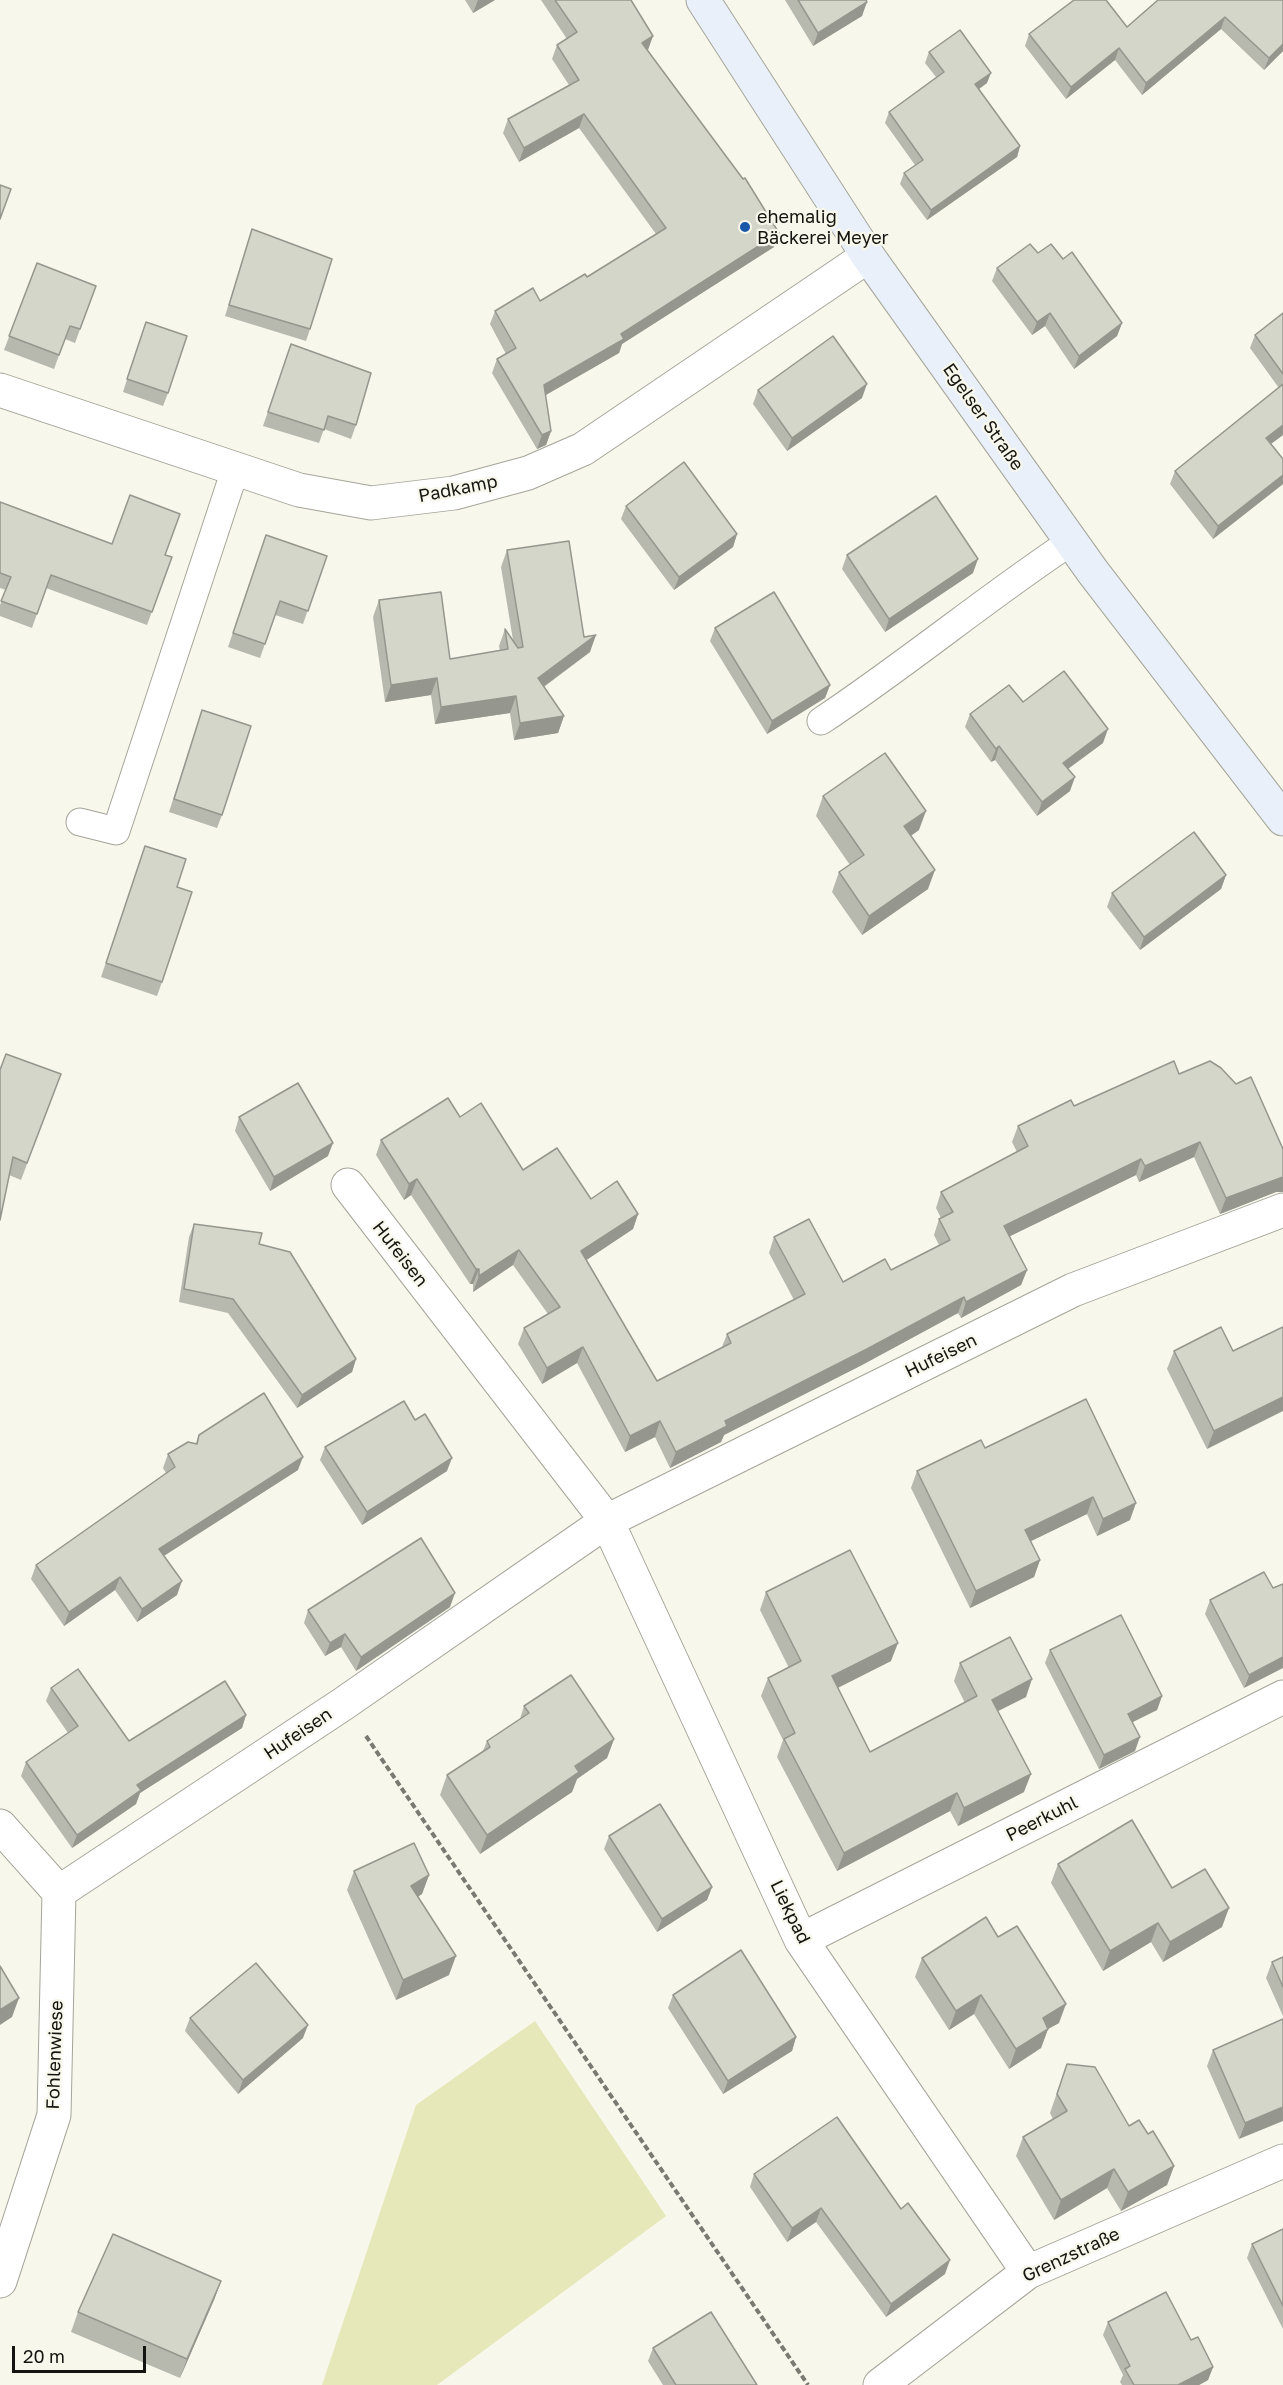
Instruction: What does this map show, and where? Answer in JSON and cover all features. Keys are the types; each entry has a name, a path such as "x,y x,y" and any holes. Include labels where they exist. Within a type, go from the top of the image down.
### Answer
{"main road":[{"name":"Egelser Straße","path":"704,0 868,256 1072,541 1283,819"}],"street":[{"name":"Padkamp","path":"0,390 299,490 371,503 454,493 528,473 583,449 868,256"},
{"name":"Hufeisen","path":"348,1185 607,1521"},
{"name":"Hufeisen","path":"59,1892 343,1704 607,1521 1073,1290 1283,1210"},
{"name":"Liekpad","path":"607,1521 801,1940 1028,2272"},
{"name":"Peerkuhl","path":"801,1940 1283,1697"},
{"path":"0,1826 59,1892"},
{"name":"Fohlenwiese","path":"0,2281 54,2115 59,1892"},
{"name":"Grenzstraße","path":"880,2385 1028,2272 1283,2161"}],"lane":[{"path":"80,822 116,831 235,470"},
{"path":"821,721 906,662 1031,568 1072,541"}],"path":[{"path":"343,1704 808,2385"}],"green space":[{"path":"535,2021 666,2216 437,2385 322,2385 416,2105"}],"building":[{"path":"555,0 631,0 653,36 642,43 743,179 745,178 779,233 621,334 624,339 544,385 551,431 542,435 497,359 516,348 495,311 533,288 540,301 585,274 587,277 666,228 584,114 524,148 508,119 579,80 557,45 577,32"},
{"path":"798,0 866,0 867,2 818,33"},
{"path":"1074,0 1106,0 1127,27 1158,0 1283,0 1283,44 1269,58 1225,17 1146,83 1119,48 1071,87 1029,34"},
{"path":"960,30 991,73 975,84 1020,146 931,210 904,173 923,160 889,112 944,72 929,52"},
{"path":"0,185 11,189 0,219"},
{"path":"252,229 332,259 310,329 229,305"},
{"path":"1030,244 1038,253 1051,244 1063,259 1072,252 1122,323 1079,356 1050,313 1037,322 997,268"},
{"path":"37,263 96,286 80,329 70,326 59,355 9,336"},
{"path":"1283,313 1283,374 1255,335"},
{"path":"146,322 187,336 168,393 127,379"},
{"path":"833,336 867,384 792,438 758,390"},
{"path":"291,344 371,373 356,425 328,416 324,430 268,412"},
{"path":"1283,384 1283,425 1266,438 1283,459 1283,475 1218,526 1175,471"},
{"path":"684,462 737,534 679,577 626,506"},
{"path":"130,495 180,514 165,555 172,557 152,612 51,575 37,614 1,601 11,577 0,573 0,502 112,544"},
{"path":"936,496 978,559 889,619 847,555"},
{"path":"266,535 327,556 308,611 280,601 265,644 233,633"},
{"path":"569,541 584,637 596,635 538,678 564,716 520,723 516,696 441,707 437,678 391,685 379,600 441,592 450,659 508,649 505,629 518,648 523,647 507,550"},
{"path":"774,592 830,685 772,721 715,628"},
{"path":"1064,671 1108,729 1063,763 1075,777 1042,802 999,746 996,749 970,714 1009,685 1023,702"},
{"path":"202,710 251,726 222,815 174,799"},
{"path":"885,753 926,811 904,826 935,870 869,916 839,872 864,855 823,796"},
{"path":"1194,832 1226,875 1144,937 1112,893"},
{"path":"145,846 186,859 177,887 192,892 162,982 106,963"},
{"path":"6,1054 61,1074 27,1163 13,1157 0,1220 0,1070"},
{"path":"1174,1061 1179,1074 1210,1061 1221,1068 1236,1084 1251,1077 1283,1149 1283,1177 1226,1198 1200,1142 1145,1166 1141,1159 1004,1226 1027,1270 966,1302 964,1297 725,1421 727,1426 676,1452 660,1421 630,1436 583,1347 547,1368 524,1328 560,1307 519,1250 479,1276 479,1269 476,1269 417,1179 409,1184 381,1140 448,1098 460,1117 481,1103 523,1170 557,1148 591,1199 617,1181 638,1214 581,1251 657,1381 731,1343 727,1334 805,1294 774,1237 809,1219 843,1282 885,1259 891,1270 950,1240 939,1219 953,1212 941,1192 1028,1146 1018,1126 1071,1100 1074,1106"},
{"path":"298,1083 333,1143 274,1177 239,1117"},
{"path":"194,1224 262,1233 259,1244 290,1252 356,1359 302,1395 233,1299 184,1289"},
{"path":"1221,1327 1233,1351 1283,1327 1283,1397 1214,1431 1174,1351"},
{"path":"264,1393 303,1457 159,1549 182,1581 142,1609 120,1577 69,1612 36,1565 175,1467 168,1454 188,1442 197,1444 199,1435"},
{"path":"1086,1399 1136,1503 1103,1519 1093,1497 1025,1530 1040,1560 976,1591 917,1471 981,1440 985,1448"},
{"path":"404,1401 415,1420 425,1414 452,1458 367,1512 325,1447"},
{"path":"421,1538 455,1593 361,1657 345,1634 330,1643 308,1610"},
{"path":"850,1550 898,1643 832,1676 870,1752 977,1696 960,1663 1010,1637 1032,1679 992,1700 1031,1774 964,1808 957,1793 844,1853 784,1739 795,1733 768,1678 801,1661 766,1592"},
{"path":"1264,1572 1273,1588 1283,1584 1283,1657 1249,1675 1210,1600"},
{"path":"1121,1615 1162,1696 1128,1714 1140,1737 1104,1755 1050,1650"},
{"path":"78,1669 129,1741 225,1681 246,1715 137,1785 141,1790 77,1835 26,1762 78,1726 51,1688"},
{"path":"571,1675 614,1739 575,1766 579,1772 487,1835 447,1775 490,1747 487,1741 529,1713 524,1706"},
{"path":"660,1804 712,1887 662,1919 609,1836"},
{"path":"1132,1820 1172,1888 1205,1869 1229,1908 1170,1942 1158,1923 1110,1951 1058,1864"},
{"path":"414,1843 429,1875 411,1886 456,1956 403,1980 354,1871"},
{"path":"986,1917 998,1937 1017,1926 1066,2004 1043,2018 1048,2029 1016,2049 981,1995 956,2011 922,1958"},
{"path":"741,1950 796,2037 728,2081 673,1995"},
{"path":"1283,1957 1283,1987 1272,1962"},
{"path":"256,1963 308,2025 243,2080 190,2018"},
{"path":"0,1966 19,1998 0,2010"},
{"path":"1283,2019 1283,2107 1245,2123 1213,2050"},
{"path":"1067,2064 1095,2067 1129,2126 1139,2120 1148,2134 1153,2131 1174,2166 1128,2192 1114,2169 1061,2200 1023,2137 1067,2111 1057,2094"},
{"path":"837,2117 901,2209 908,2203 950,2260 891,2304 821,2208 792,2228 754,2174"},
{"path":"1283,2229 1283,2306 1252,2244"},
{"path":"113,2234 221,2281 187,2359 78,2312"},
{"path":"1166,2292 1191,2340 1198,2337 1213,2367 1178,2385 1134,2385 1125,2369 1130,2366 1108,2322"},
{"path":"711,2312 757,2385 676,2385 653,2348"}],"place":[{"name":"ehemalig Bäckerei Meyer","path":"745,227"}]}
